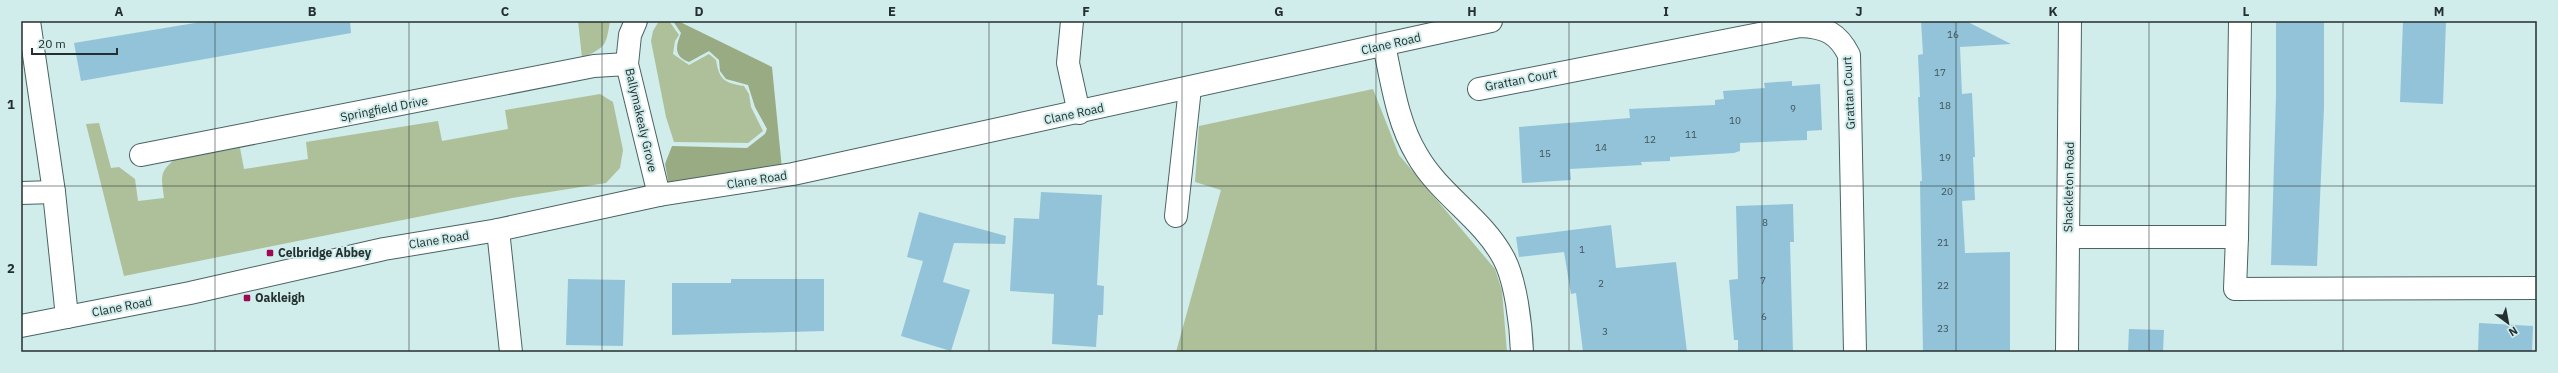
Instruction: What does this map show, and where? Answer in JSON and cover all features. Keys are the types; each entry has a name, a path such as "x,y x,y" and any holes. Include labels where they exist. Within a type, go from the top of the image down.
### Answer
{"street":[{"path":"29,21 54,192 67,317"},
{"name":"Ballymakealy Grove","path":"636,21 630,35 627,64 659,196"},
{"path":"1072,21 1068,63 1079,113"},
{"name":"Clane Road","path":"21,326 190,293 384,249 498,230 659,196 793,174 1079,113 1491,21"},
{"name":"Shackleton Road","path":"2067,352 2070,21"},
{"path":"2240,21 2235,289 2537,288"},
{"name":"Grattan Court","path":"1479,88 1800,26 1818,26 1832,32 1843,42 1849,55 1855,352"},
{"path":"1384,45 1404,132 1417,157 1441,187 1492,241 1504,258 1517,310 1522,352"},
{"name":"Springfield Drive","path":"141,155 594,66 627,64"},
{"path":"1176,216 1190,88"},
{"path":"21,194 54,192"},
{"path":"498,230 511,352"},
{"path":"2069,237 2236,237"}],"green space":[{"path":"578,21 610,21 604,45 582,58"},
{"path":"659,21 669,21 679,35 675,41 673,54 689,65 709,54 716,60 719,72 724,79 728,82 744,86 749,94 751,107 763,131 748,143 674,142 666,117 651,41 653,31"},
{"path":"673,21 678,21 772,67 782,169 669,185 665,164 672,146 747,148 765,134 767,129 755,107 748,85 726,79 720,71 719,60 709,51 689,62 680,57 677,46 681,33"},
{"path":"1373,89 1399,155 1495,269 1502,291 1507,352 1176,352 1221,190 1195,182 1199,126"},
{"path":"600,94 613,102 623,150 620,168 606,183 512,198 124,276 86,124 99,123 111,168 119,167 135,179 138,201 164,198 162,181 163,173 174,160 240,148 244,169 308,159 306,142 438,121 442,141 508,129 505,110"}],"building":[{"path":"207,21 350,21 351,33 81,81 74,43"},
{"path":"1921,21 1966,21 2011,44 1960,47 1962,94 1972,93 1975,157 1973,157 1975,200 1962,201 1965,253 2010,252 2010,352 1923,352 1920,181 1922,181 1918,97 1920,97 1918,55 1923,54"},
{"path":"2276,21 2324,21 2324,108 2317,266 2271,265 2276,97"},
{"path":"2403,21 2446,21 2443,104 2400,102"},
{"path":"1792,81 1792,86 1820,84 1822,130 1807,131 1807,140 1740,143 1740,151 1734,153 1670,157 1670,161 1641,162 1642,165 1570,169 1571,180 1522,183 1519,127 1630,118 1629,109 1715,105 1715,100 1724,99 1723,91 1765,88 1764,83"},
{"path":"1041,192 1102,195 1097,285 1104,286 1103,315 1098,315 1096,347 1052,344 1054,294 1010,291 1014,218 1039,219"},
{"path":"1793,204 1794,242 1790,242 1793,352 1738,352 1738,340 1734,340 1729,280 1738,279 1736,206"},
{"path":"919,212 1006,236 1005,244 954,243 943,282 970,290 951,351 901,336 923,261 907,257"},
{"path":"1611,225 1616,268 1676,262 1687,352 1583,352 1576,293 1571,294 1564,252 1519,257 1516,237"},
{"path":"568,279 625,280 623,346 566,345"},
{"path":"731,279 824,279 824,331 672,335 672,283 731,283"},
{"path":"2479,323 2533,326 2532,352 2478,352"},
{"path":"2129,329 2164,330 2163,352 2128,352"}],"place":[{"name":"Celbridge Abbey","path":"270,253"},
{"name":"Oakleigh","path":"247,298"}]}
